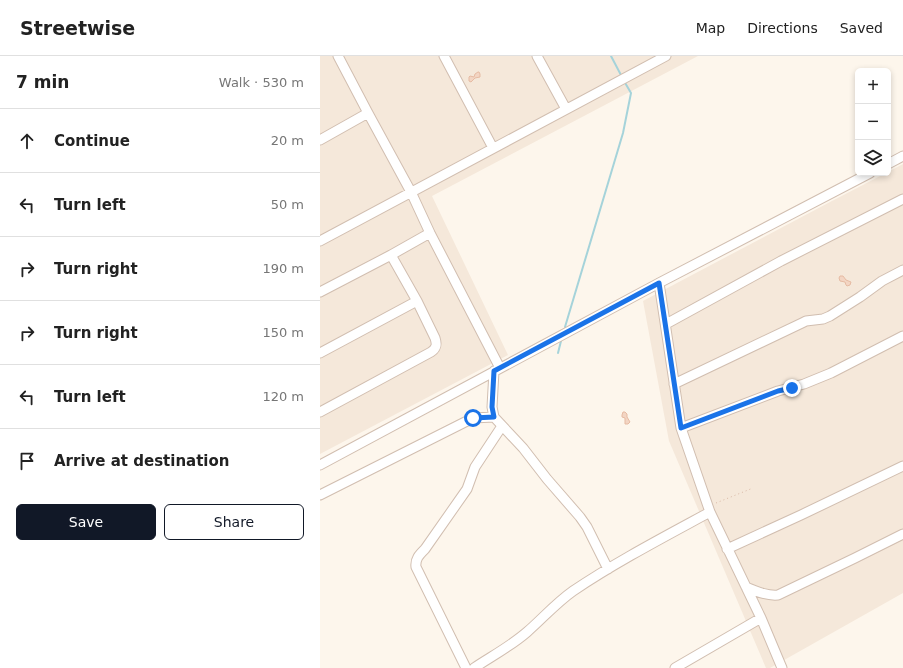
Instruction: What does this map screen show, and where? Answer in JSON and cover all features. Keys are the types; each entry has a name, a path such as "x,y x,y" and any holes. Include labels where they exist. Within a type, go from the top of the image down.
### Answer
{"street":[{"path":"338,56 411,192 497,370 492,407 494,417 523,448 547,479 580,517 587,527 608,569"},
{"path":"444,56 493,148"},
{"path":"537,56 566,109"},
{"path":"320,241 666,56"},
{"path":"320,140 368,113"},
{"path":"891,162 903,156"},
{"path":"320,465 659,283 864,176"},
{"path":"666,324 781,261 903,198"},
{"path":"320,292 430,233"},
{"path":"320,412 434,350 436,347 435,338 417,301 391,255"},
{"path":"674,384 806,321 819,320 830,316 882,281 903,270"},
{"path":"659,283 681,428 709,509 761,618 782,668"},
{"path":"320,353 417,301"},
{"path":"681,428 778,391 804,384 831,373 903,336"},
{"path":"320,495 473,418 494,417"},
{"path":"466,668 416,567 416,559 429,544 467,489 475,467 502,426"},
{"path":"727,549 903,466"},
{"path":"474,668 514,643 528,632 557,603 572,592 709,509"},
{"path":"746,587 771,596 778,595 903,534"},
{"path":"675,668 761,618"}],"path":[{"path":"709,509 753,488"}],"shaded area":[{"path":"320,56 698,56 432,196 508,355 320,454"},
{"path":"903,164 903,593 770,668 766,668 669,441 643,301 880,176 891,176 891,170"}],"building":[{"path":"478,72 480,77 475,78 471,82 469,81 470,76 474,77"},
{"path":"840,276 843,276 846,280 851,282 850,285 847,286 845,282 840,281"},
{"path":"623,412 627,414 630,422 628,424 625,424 625,418 622,417"}],"waterway":[{"path":"611,56 622,77"},
{"path":"565,327 623,133 631,93 624,81"},
{"path":"558,353 561,341"}],"route":[{"path":"473,418 494,417 492,407 494,371 659,283 681,428 778,391 792,388"}]}
